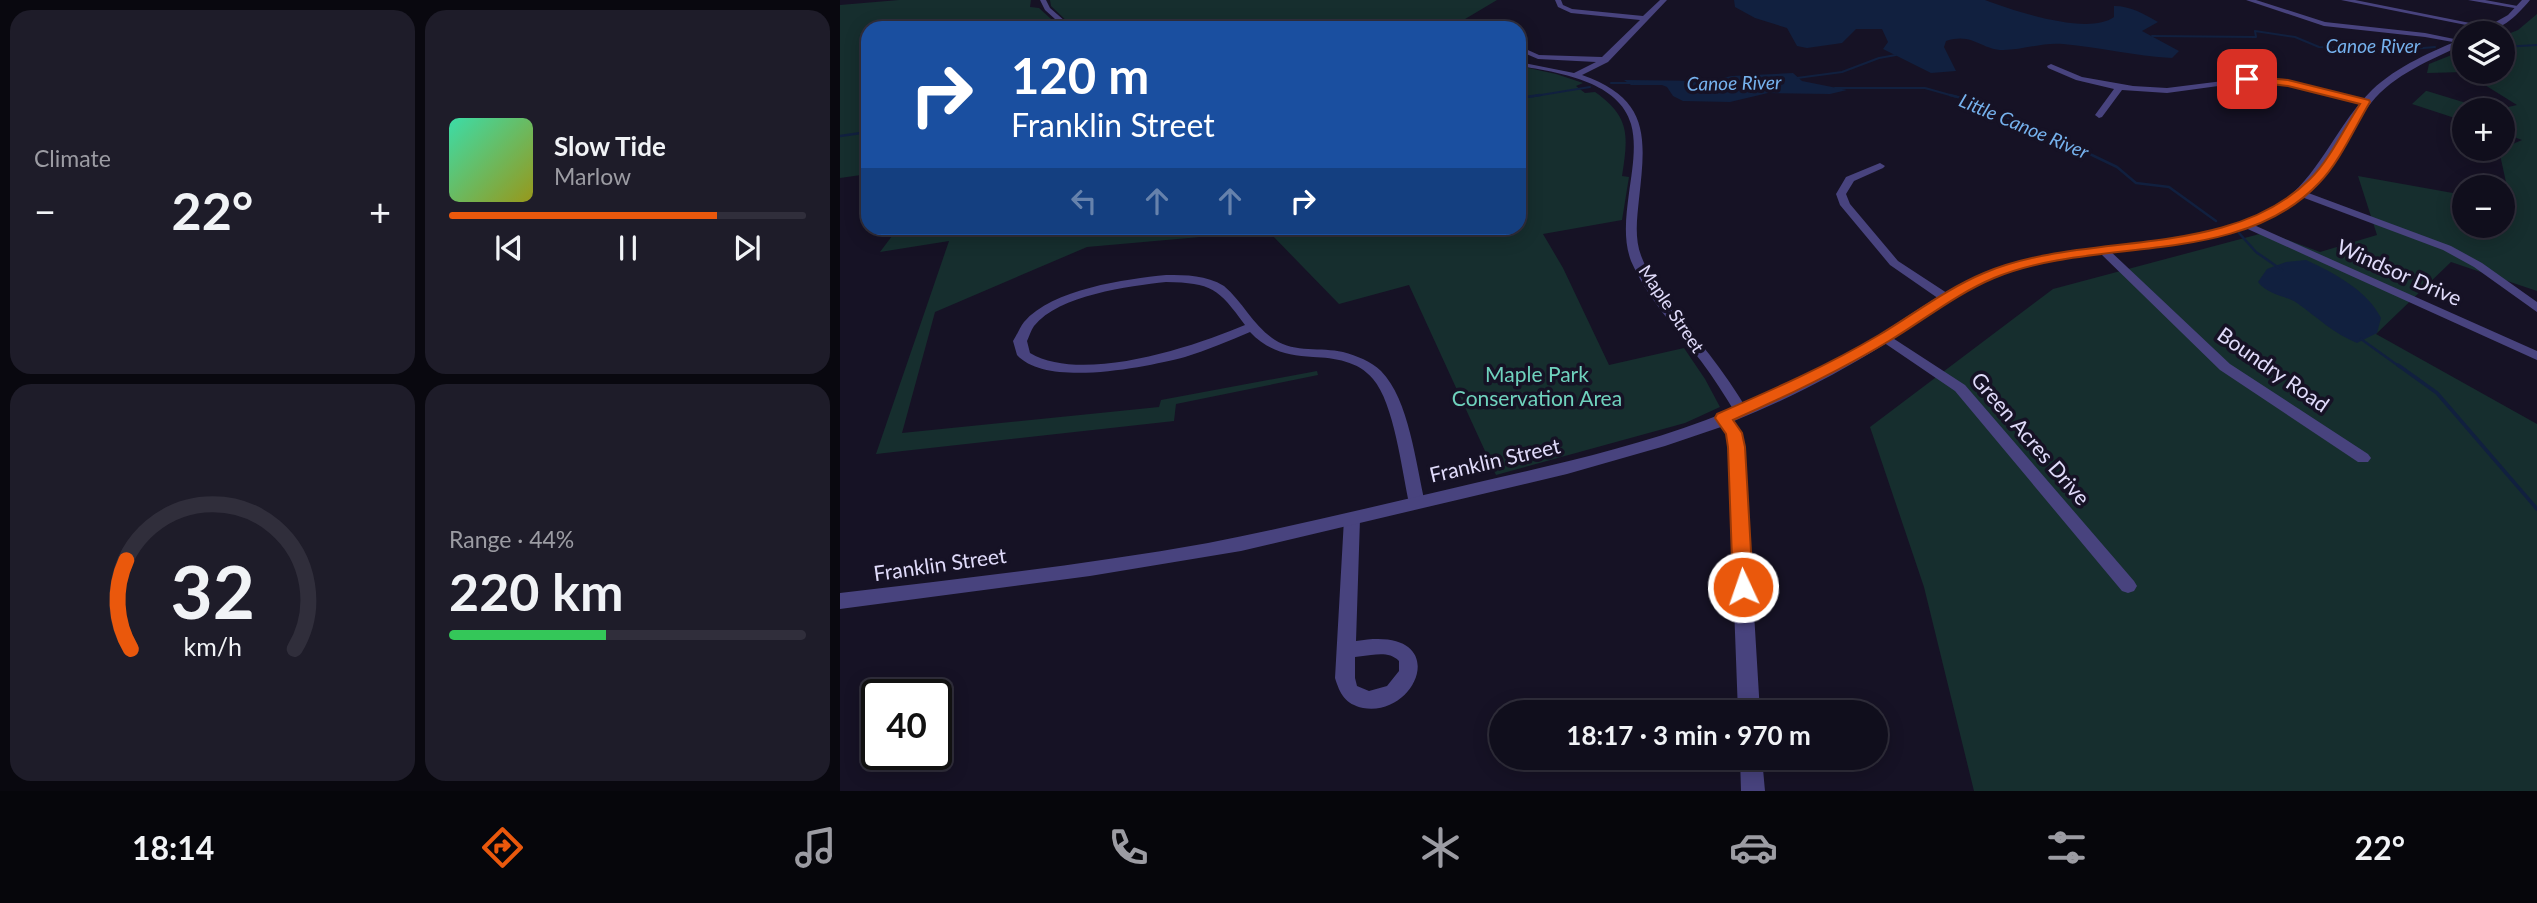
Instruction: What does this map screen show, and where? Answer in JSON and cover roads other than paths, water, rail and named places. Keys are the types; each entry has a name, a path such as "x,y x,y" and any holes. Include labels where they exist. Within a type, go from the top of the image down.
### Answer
{"street":[{"path":"1043,0 1047,9 1061,21"},
{"path":"1558,0 1560,6 1571,11 1647,19"},
{"path":"1574,76 1605,60 1664,0"},
{"path":"2249,0 2324,24 2452,40"},
{"path":"2344,0 2454,21"},
{"path":"2471,0 2523,4"},
{"path":"2504,21 2523,4"},
{"name":"Franklin Street","path":"840,601 1174,556 1352,519 1604,458 1695,430 1817,376 1975,282 2020,265 2200,236 2245,224 2277,211 2303,194 2317,179 2365,102 2393,78 2452,48"},
{"path":"1526,51 1538,57 1605,60"},
{"name":"Maple Street","path":"1526,66 1574,76 1612,94 1633,116 1637,145 1629,231 1635,254 1668,312 1726,384 1736,447 1748,700"},
{"path":"2051,66 2064,73 2120,88 2161,91 2233,79 2259,79 2288,83 2365,102"},
{"path":"2099,115 2120,88"},
{"path":"1880,166 1846,182 1841,194 1845,205 1894,263 1946,298"},
{"name":"Windsor Drive","path":"2303,194 2447,248 2478,265 2537,308"},
{"name":"Windsor Drive","path":"2245,224 2537,356"},
{"name":"Boundry Road","path":"2113,250 2225,366 2363,458"},
{"path":"1253,327 1161,359 1079,368 1059,369 1036,364 1022,354 1020,345 1029,324 1064,300 1100,288 1164,279 1195,279 1215,285 1269,342 1282,349 1345,357 1370,368 1378,376 1385,384 1392,404 1417,503"},
{"name":"Green Acres Drive","path":"1885,337 1960,388 2128,586"},
{"path":"1347,651 1352,519"},
{"path":"1752,770 1753,791"}],"water":[{"path":"1734,0 1985,0 2051,20 2087,24 2114,17 2114,6 2120,6 2158,22 2142,31 2179,51 2172,58 2063,44 2003,50 1970,40 1955,39 1946,41 1944,47 1956,71 1931,73 1883,49 1888,42 1882,29 1856,29 1842,43 1807,48 1797,46 1787,28 1755,18 1735,7"},
{"path":"1793,73 1802,81 1847,90 1830,94 1768,93 1730,102 1683,101 1662,85 1631,85 1624,80 1707,81 1732,76"},
{"path":"2306,260 2338,277 2367,299 2381,318 2377,333 2357,343 2333,330 2297,303 2271,292 2258,282 2267,269 2286,262"}],"waterway":[{"name":"Canoe River","path":"2152,36 2256,37 2255,31 2295,37 2319,47 2400,50 2435,47"},
{"name":"Canoe River","path":"2515,46 2537,45"},
{"name":"Canoe River","path":"1797,78 1842,72 1879,58 1896,55"},
{"name":"Canoe River","path":"1611,83 1633,83"},
{"name":"Canoe River","path":"1529,97 1590,87"},
{"name":"Little Canoe River","path":"1835,88 1925,88 1957,97"},
{"name":"Canoe River","path":"1526,97 1540,95"},
{"name":"Little Canoe River","path":"1950,95 1977,102 1991,112 2027,124 2117,167 2136,183 2169,187 2216,221"},
{"name":"Canoe River","path":"840,136 861,133"},
{"name":"Little Canoe River","path":"2239,233 2256,252 2282,270"},
{"name":"Little Canoe River","path":"2361,339 2400,367"},
{"name":"Little Canoe River","path":"2398,365 2437,393 2537,509"}],"park label":[{"name":"Maple Park Conservation Area","path":"1537,387"}]}
